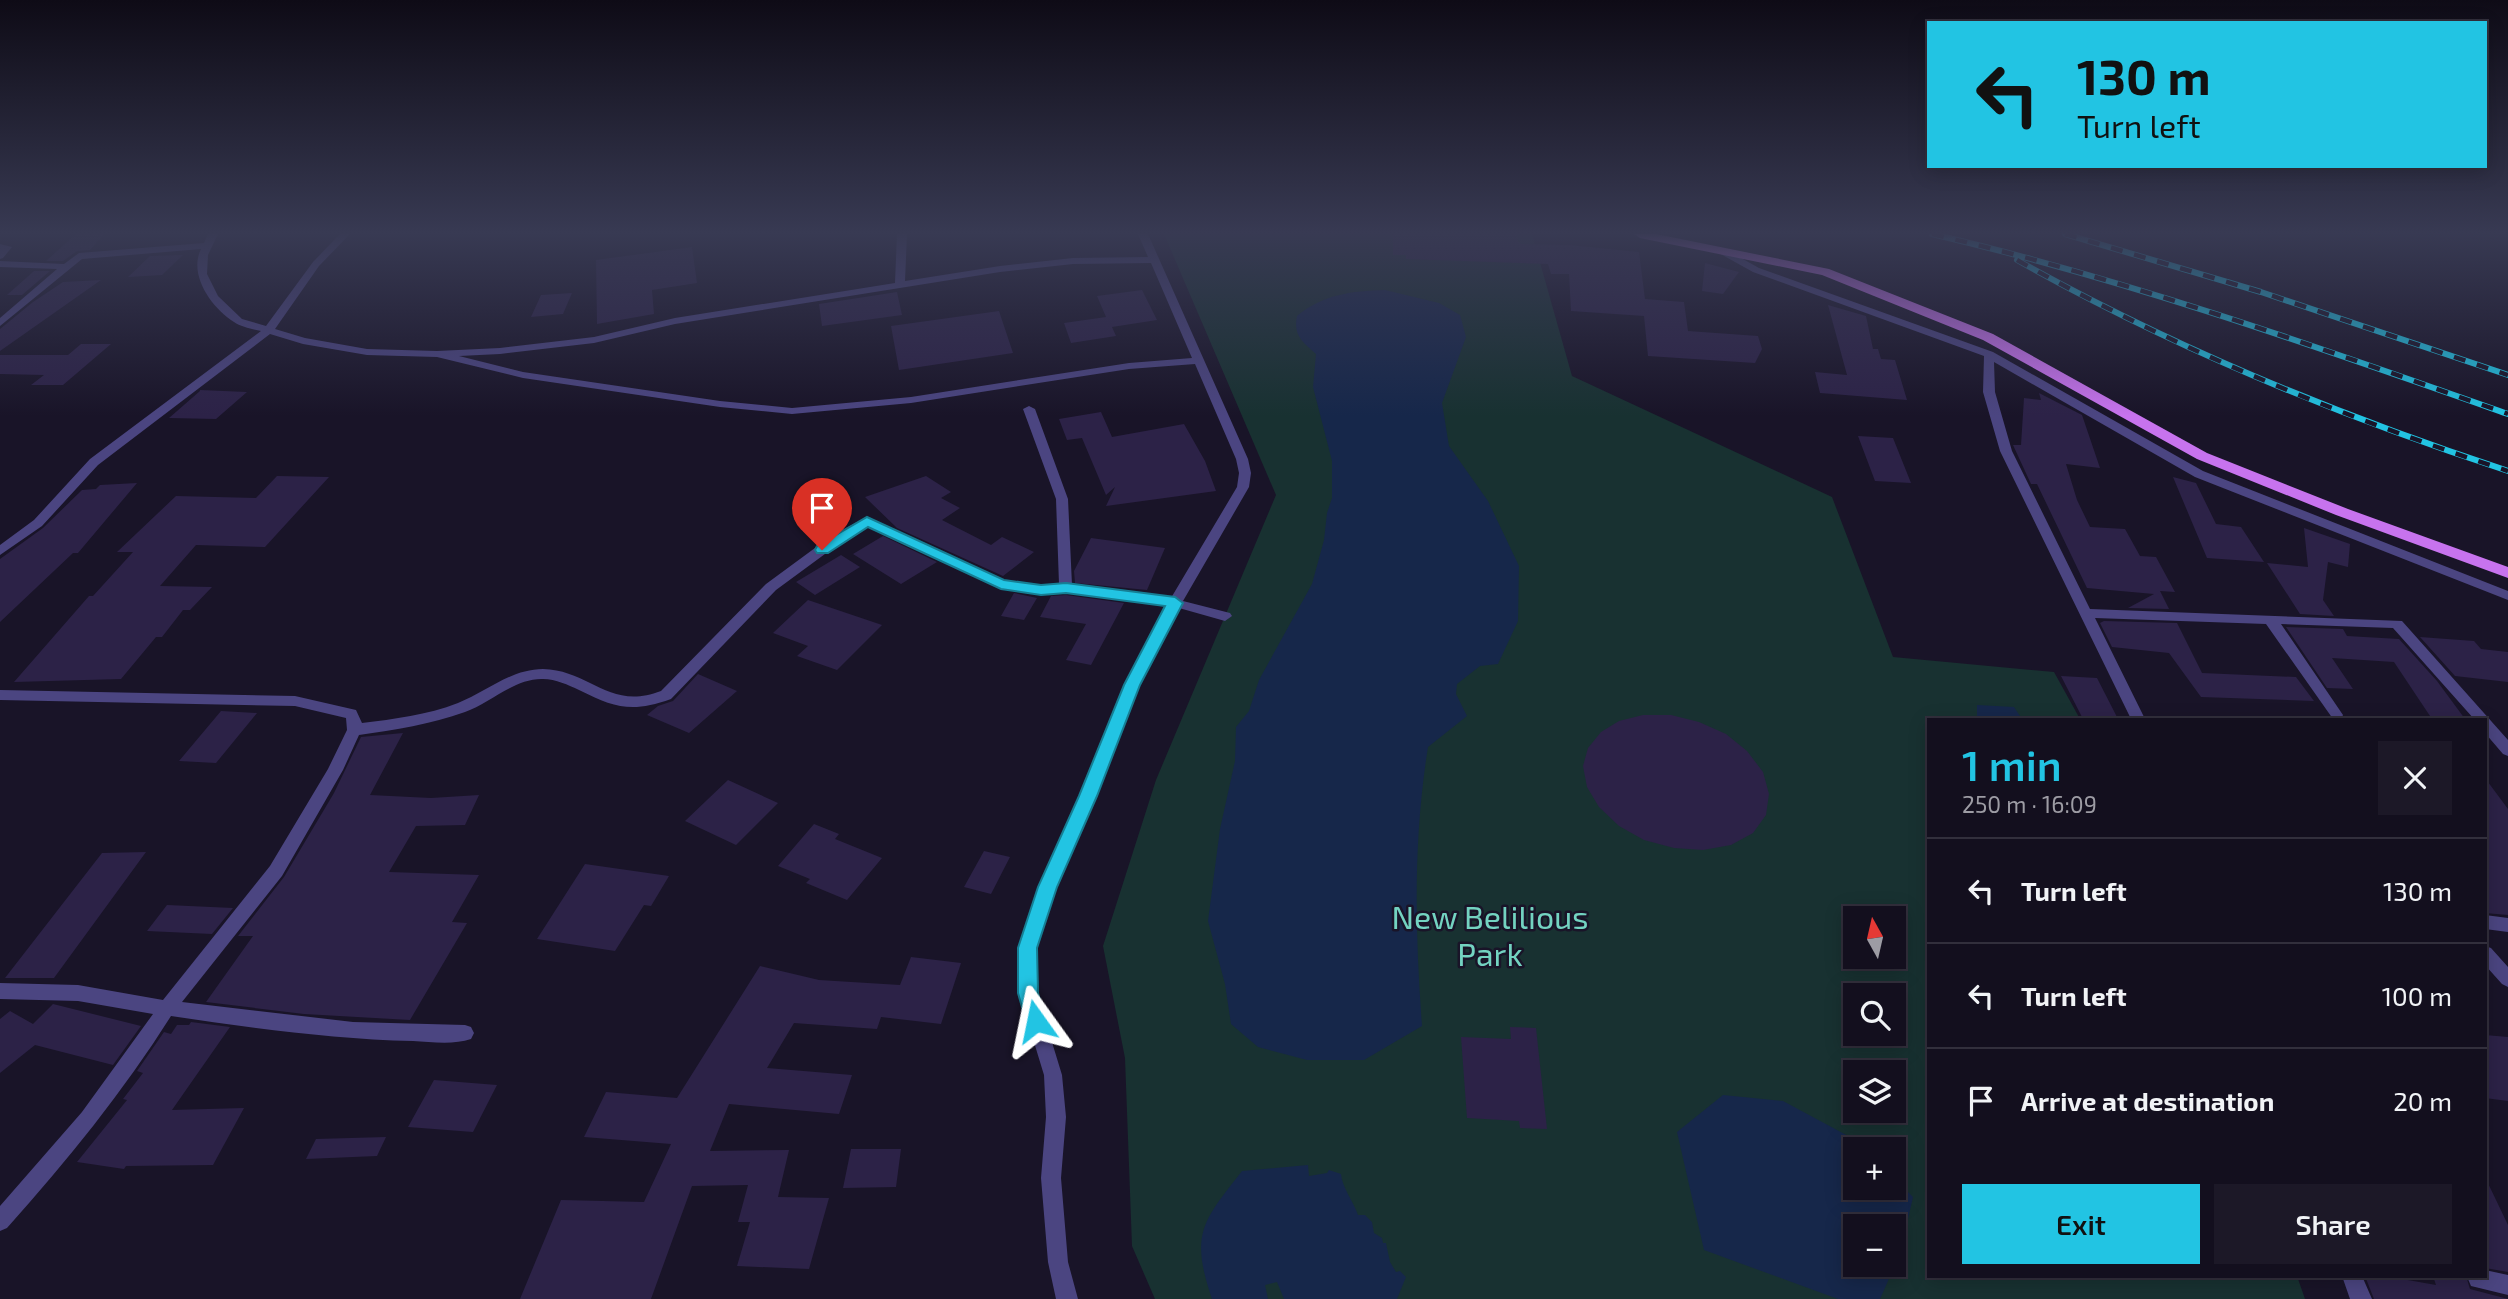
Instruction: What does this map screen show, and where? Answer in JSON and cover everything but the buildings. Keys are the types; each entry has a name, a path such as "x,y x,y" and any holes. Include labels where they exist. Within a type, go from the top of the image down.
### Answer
{"main road":[{"path":"1882,295 1988,337 2202,456 2342,512 2508,573"}],"street":[{"path":"0,323 34,295"},
{"path":"213,295 238,321 303,341 366,352 437,354 500,351 594,340 675,321 835,295"},
{"path":"0,551 39,522 94,462 268,331 294,295"},
{"path":"1067,1299 1058,1262 1051,1178 1056,1117 1053,1076 1028,993 1027,948 1047,887 1088,796 1132,685 1175,603 1243,486 1245,473 1237,448 1170,295"},
{"path":"1824,295 1989,354 2199,474 2508,596"},
{"path":"437,354 472,364 559,380 720,404 792,411 911,401 1129,366 1198,361"},
{"path":"1989,354 1989,392 2002,441 2016,475 2088,613 2138,718"},
{"path":"1029,409 1062,499 1066,588"},
{"path":"354,730 419,719 461,708 504,686 541,674 554,675 620,702 649,704 666,695 771,587 839,537 867,521 1001,584 1041,590 1066,588 1175,603 1225,616"},
{"path":"2088,613 2272,622 2397,624 2481,718"},
{"path":"2272,622 2336,715"},
{"path":"0,695 295,701 351,715 355,722 354,730 335,770 276,871 167,1008 141,1050 74,1140 0,1221"},
{"path":"2487,725 2508,750"},
{"path":"2487,922 2508,925"},
{"path":"2487,955 2508,979"},
{"path":"0,991 78,993 315,1028 416,1035 465,1033"},
{"path":"2353,1278 2361,1299"},
{"path":"2479,1279 2508,1285"}],"green space":[{"name":"New Belilious Park","path":"1190,295 1549,295 1572,376 1832,497 1893,657 2054,672 2079,718 1927,718 1927,1278 2298,1278 2305,1299 1155,1299 1132,1246 1125,1058 1103,946 1156,780 1276,495"}],"water":[{"path":"1339,295 1404,295 1439,303 1460,315 1466,337 1442,403 1449,446 1488,501 1519,566 1518,621 1498,664 1480,666 1457,684 1456,694 1467,716 1428,747 1420,817 1417,886 1422,1026 1364,1060 1307,1060 1258,1047 1231,1024 1225,984 1208,921 1220,829 1235,761 1236,727 1249,711 1259,680 1312,584 1332,498 1332,461 1313,387 1316,354 1300,338 1296,328 1297,316 1317,303"},
{"path":"1977,705 2014,707 2021,718 1977,718"},
{"path":"1723,1095 1783,1101 1850,1137 1843,1137 1843,1200 1906,1200 1906,1190 1913,1197 1906,1228 1906,1214 1843,1214 1843,1277 1890,1277 1880,1299 1838,1299 1704,1250 1677,1132"},
{"path":"1308,1165 1309,1176 1327,1173 1329,1170 1341,1174 1358,1215 1365,1215 1372,1222 1374,1233 1386,1243 1390,1262 1396,1272 1400,1271 1406,1277 1397,1299 1284,1299 1277,1282 1265,1285 1268,1299 1212,1299 1205,1277 1201,1243 1209,1217 1217,1203 1242,1171"}],"railway":[{"path":"2081,295 2196,351 2319,403 2508,471"},
{"path":"2153,295 2508,414"},
{"path":"2269,295 2508,375"}],"route":[{"path":"822,550 867,521 1001,584 1041,590 1066,588 1175,603 1132,685 1088,796 1047,887 1027,948 1028,993 1036,1021"}]}
